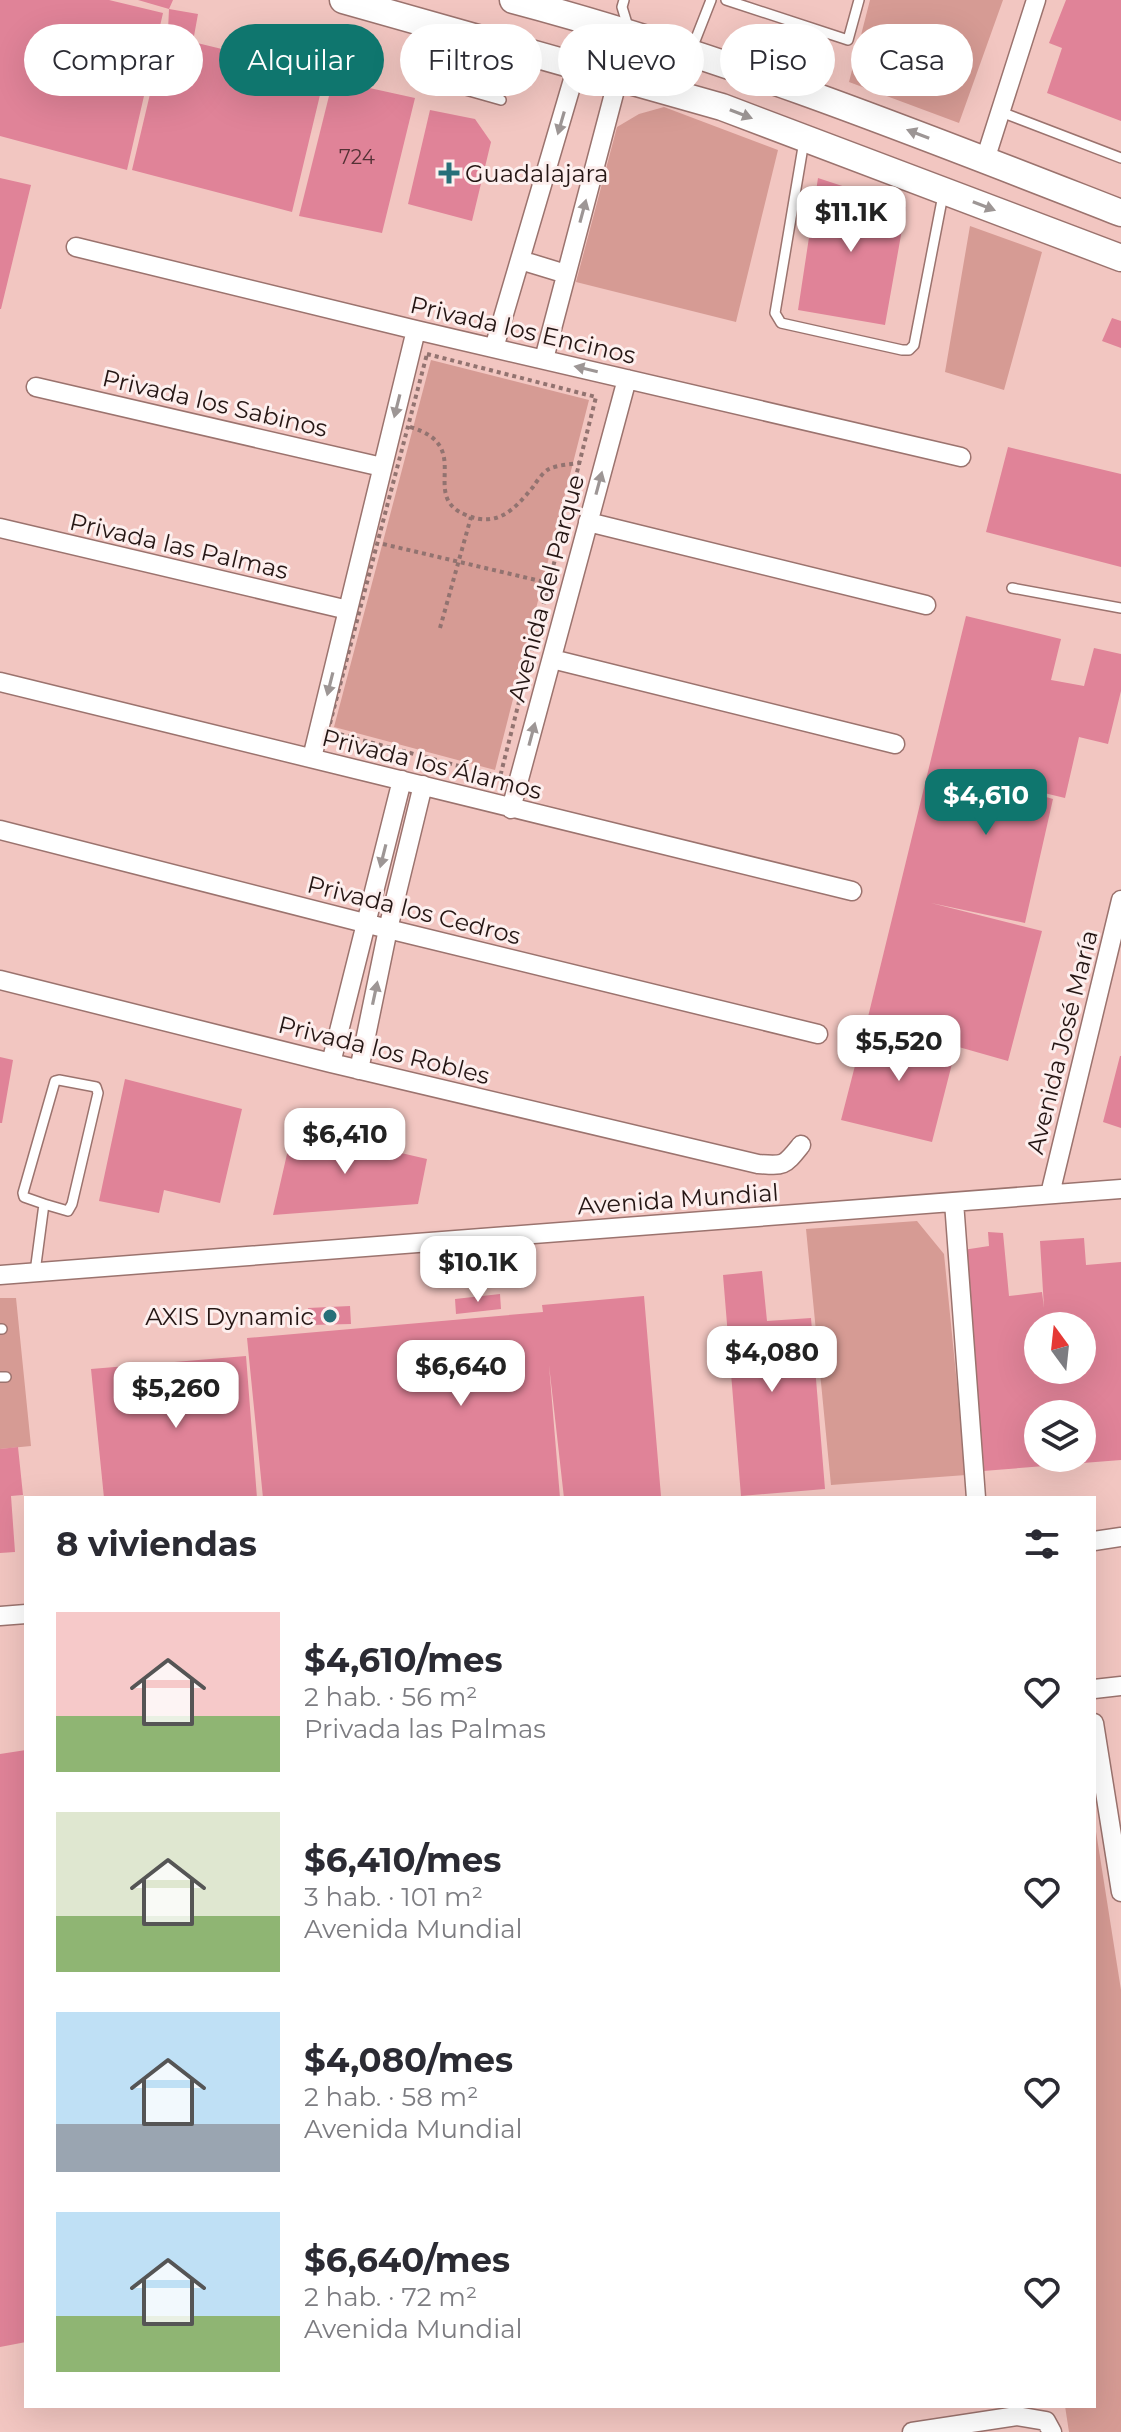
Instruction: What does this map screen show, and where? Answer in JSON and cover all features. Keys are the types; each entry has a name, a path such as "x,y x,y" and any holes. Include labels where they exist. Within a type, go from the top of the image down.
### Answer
{"main road":[{"path":"343,0 429,24"},
{"path":"513,0 599,24"},
{"path":"704,59 850,108 1121,213"},
{"path":"685,96 722,107 1121,258"}],"street":[{"path":"985,160 1036,0"},
{"path":"494,348 568,96"},
{"path":"544,359 614,96"},
{"name":"Privada los Encinos","path":"76,247 961,457"},
{"path":"520,260 566,274"},
{"path":"312,758 416,330"},
{"name":"Avenida del Parque","path":"511,809 627,379"},
{"name":"Privada los Sabinos","path":"36,387 382,467"},
{"path":"588,522 926,605"},
{"name":"Privada las Palmas","path":"0,528 348,610"},
{"path":"552,659 895,744"},
{"name":"Privada los Álamos","path":"0,682 852,891"},
{"path":"331,1063 402,780"},
{"path":"359,1070 388,929 423,785"},
{"name":"Privada los Cedros","path":"0,830 818,1034"},
{"name":"Avenida José María","path":"1050,1194 1121,900"},
{"name":"Privada los Robles","path":"0,980 359,1070 758,1164 787,1162 801,1145"},
{"name":"Avenida Mundial","path":"0,1275 1121,1189"},
{"path":"954,1202 976,1496"},
{"path":"1096,1541 1121,1537"},
{"path":"0,1616 24,1614"},
{"path":"1096,1689 1121,1686"},
{"path":"1096,1736 1121,1892"},
{"path":"912,2432 1017,2416 1046,2421 1052,2432"}],"lane":[{"path":"702,24 711,0"},
{"path":"726,0 848,40 859,0"},
{"path":"599,24 623,3 628,24"},
{"path":"487,96 501,100"},
{"path":"1001,112 1121,158"},
{"path":"804,138 775,313 781,323 909,350 914,345 943,191"},
{"path":"1012,588 1121,608"},
{"path":"55,1081 96,1087 98,1093 71,1208 63,1210 44,1204 24,1197 23,1193 55,1081"},
{"path":"35,1272 44,1204"}],"path":[{"path":"427,354 596,397 500,777 328,731 408,426 427,354"},
{"path":"408,426 426,431 439,444 445,461 444,495 457,511 471,517 499,519 510,512 549,469 580,463"},
{"path":"440,628 471,517"},
{"path":"377,542 549,583"}],"shaded area":[{"path":"870,0 1003,0 973,84 973,24 864,24"},
{"path":"887,96 969,96 959,123"},
{"path":"664,107 778,150 736,322 576,282 617,127 639,114"},
{"path":"970,226 1042,252 1004,390 945,372"},
{"path":"431,360 589,400 495,770 334,727"},
{"path":"917,1221 944,1254 966,1475 831,1485 806,1229"},
{"path":"0,1298 16,1298 31,1446 0,1449"},
{"path":"1096,1832 1121,1990 1121,2432 1069,2432 1065,2408 1096,2408"}],"building":[{"path":"0,0 109,0 163,13 160,24 24,24 24,96 144,96 127,170 0,136"},
{"path":"138,0 173,0 169,9"},
{"path":"1066,0 1121,0 1121,121 1047,93 1062,48 1049,43"},
{"path":"169,9 198,14 196,24 168,24"},
{"path":"203,44 219,48 219,96 320,96 292,212 132,170 150,96 203,96"},
{"path":"384,91 415,98 382,233 299,216 329,96 384,96"},
{"name":"Guadalajara","path":"430,110 475,119 491,142 472,221 408,204"},
{"path":"0,178 31,185 1,309 0,309"},
{"path":"818,178 906,207 885,325 798,310"},
{"path":"1112,318 1121,321 1121,348 1102,341"},
{"path":"1008,447 1121,474 1121,567 986,532"},
{"path":"966,616 1061,639 1051,680 1084,686 1094,648 1121,654 1121,691 1108,744 1079,737 1065,798 973,776 1053,799 1025,923 931,903 1042,931 1008,1061 867,1021"},
{"path":"866,1023 956,1048 932,1142 841,1120"},
{"path":"1121,1056 1121,1128 1103,1122"},
{"path":"0,1057 13,1060 2,1123 0,1123"},
{"path":"125,1079 242,1109 220,1203 164,1190 159,1213 99,1201"},
{"path":"293,1128 427,1159 418,1204 273,1215"},
{"path":"988,1232 1003,1233 1009,1296 1042,1292 1044,1308 1040,1241 1084,1238 1086,1265 1121,1262 1121,1460 1096,1462 1096,1400 1024,1400 1024,1468 983,1471 963,1250 989,1246"},
{"path":"762,1271 767,1321 811,1318 825,1489 741,1496 723,1275"},
{"path":"500,1294 501,1309 456,1314 455,1299"},
{"path":"644,1296 661,1496 564,1496 549,1365 560,1496 263,1496 247,1338 543,1312 542,1305"},
{"name":"AXIS Dynamic","path":"350,1306 351,1324 310,1325 308,1308"},
{"path":"246,1356 257,1496 104,1496 91,1369"},
{"path":"18,1447 23,1495 11,1496 15,1552 0,1553 0,1449"},
{"path":"24,1750 24,2342 0,2347 0,1754"}],"place":[{"name":"Guadalajara","path":"449,173"},
{"name":"AXIS Dynamic","path":"330,1316"}]}
